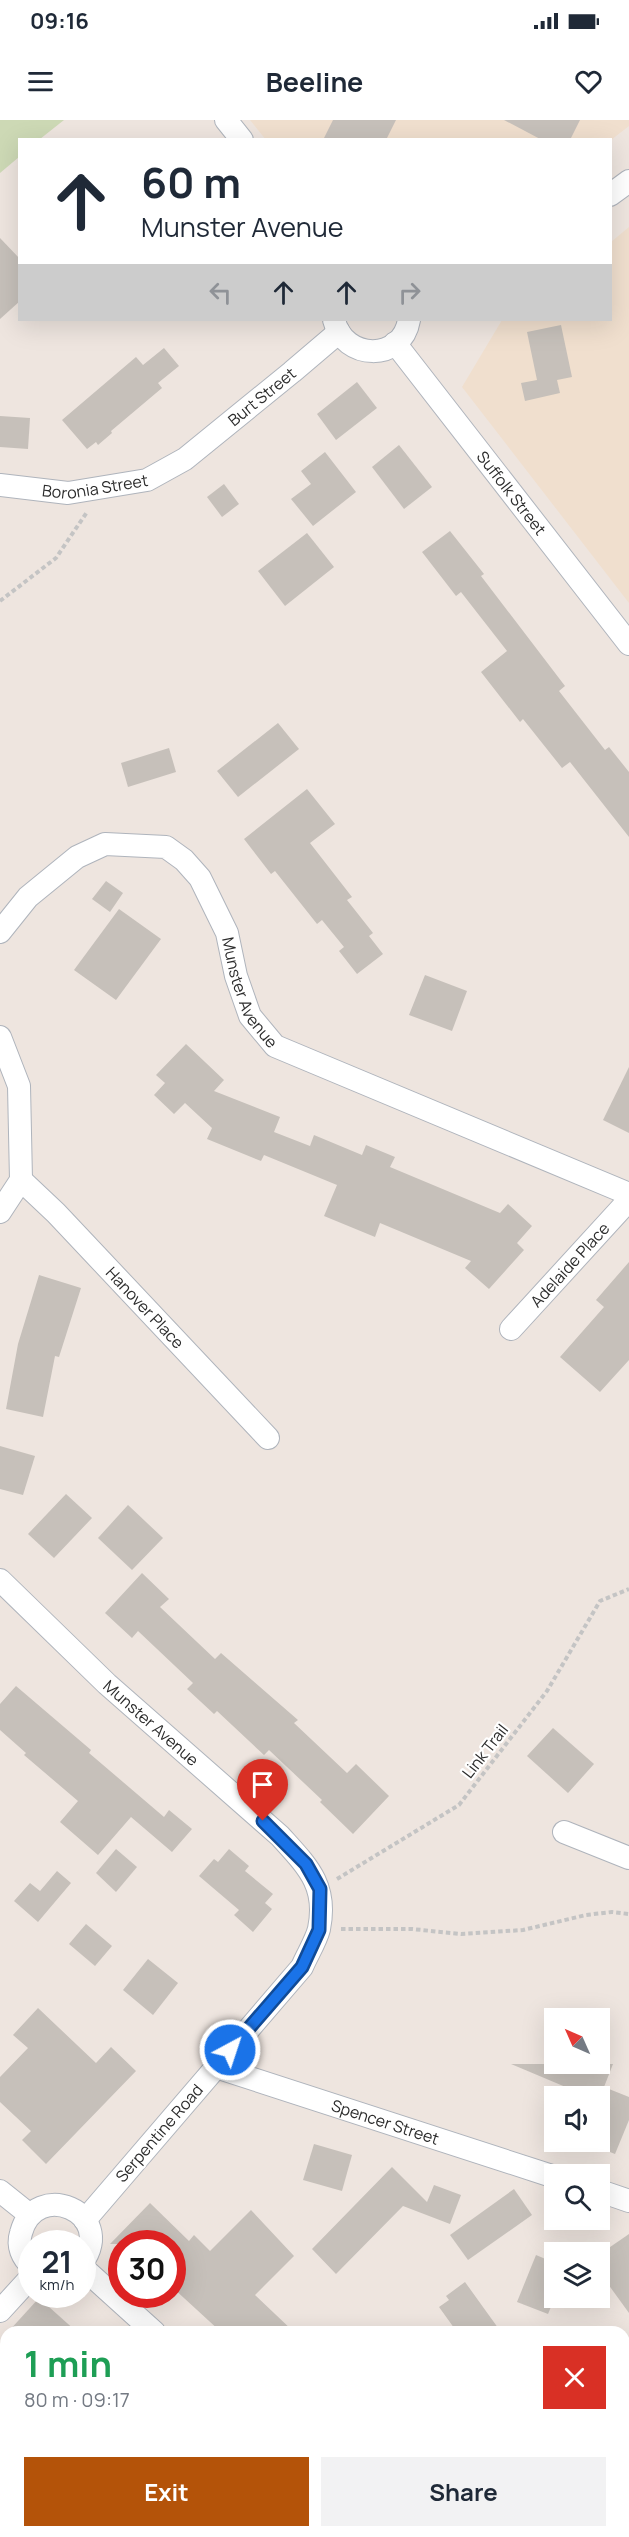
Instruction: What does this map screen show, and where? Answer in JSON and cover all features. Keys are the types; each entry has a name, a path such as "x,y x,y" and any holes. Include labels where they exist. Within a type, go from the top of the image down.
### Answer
{"street":[{"path":"226,120 240,138"},
{"path":"612,194 629,181"},
{"path":"337,326 347,342 358,349 371,352 384,350 395,344 404,335 409,321"},
{"name":"Burt Street","path":"185,459 337,326"},
{"name":"Suffolk Street","path":"395,344 629,644"},
{"name":"Boronia Street","path":"0,485 68,493 147,480 185,459"},
{"name":"Munster Avenue","path":"0,932 28,897 77,857 105,844 166,847 184,860 200,878 227,933 237,976 250,1016 275,1046 629,1194"},
{"path":"0,1037 19,1086 21,1180 0,1212"},
{"name":"Hanover Place","path":"21,1180 56,1213 268,1438"},
{"name":"Adelaide Place","path":"511,1329 629,1200"},
{"name":"Munster Avenue","path":"0,1580 107,1684 280,1836 306,1864 320,1889"},
{"path":"564,1832 629,1858"},
{"name":"Serpentine Road","path":"85,2220 302,1967 319,1930 320,1889"},
{"name":"Spencer Street","path":"216,2067 544,2173"},
{"path":"0,2191 30,2215"},
{"path":"610,2195 629,2201"},
{"path":"22,2230 30,2215 41,2207 53,2204 65,2205 76,2211 85,2220 90,2230"},
{"path":"96,2278 148,2326"},
{"path":"0,2310 18,2291"}],"path":[{"path":"0,601 56,558 104,487"},
{"name":"Link Trail","path":"320,1889 459,1805 547,1691 600,1601 629,1589"},
{"path":"319,1930 412,1929 461,1934 523,1930 586,1915 612,1912 629,1914"}],"shaded area":[{"path":"250,120 629,120 629,126 612,139 264,138"},
{"path":"629,227 629,603 462,387 501,321 612,321 612,241"}],"green space":[{"path":"0,120 64,120 41,138 18,138 18,158 0,173"}],"building":[{"path":"333,120 396,120 387,138 324,138"},
{"path":"504,120 580,120 571,138 538,138"},
{"path":"0,238 18,257 18,303 0,319"},
{"path":"561,325 572,377 557,380 560,393 525,401 521,383 537,380 527,332"},
{"path":"164,348 179,366 158,383 162,388 111,431 112,433 98,445 96,442 87,449 62,420 136,357 143,365"},
{"path":"357,382 377,408 336,440 317,414"},
{"path":"0,416 30,418 28,449 0,447"},
{"path":"399,445 432,487 404,509 372,467"},
{"path":"325,452 356,492 313,526 291,499 311,484 301,471"},
{"path":"224,484 239,504 222,517 207,497"},
{"path":"450,531 484,574 481,576 565,686 559,691 605,750 609,747 629,772 629,837 570,762 562,768 523,719 520,722 481,672 507,651 461,592 456,596 422,552"},
{"path":"307,533 334,567 285,606 258,571"},
{"path":"278,723 299,749 238,797 217,771"},
{"path":"169,748 176,772 128,787 121,763"},
{"path":"307,789 335,824 310,843 352,897 347,900 373,933 369,936 383,954 357,974 339,951 344,947 322,920 317,924 275,871 271,874 244,839"},
{"path":"106,881 123,893 110,912 92,899"},
{"path":"119,909 161,939 116,1000 74,970"},
{"path":"425,975 467,991 452,1031 409,1015"},
{"path":"186,1044 224,1080 214,1091 280,1117 274,1132 310,1146 314,1135 362,1155 366,1145 395,1157 390,1167 500,1213 508,1204 532,1226 517,1243 524,1250 489,1289 465,1268 471,1261 380,1223 375,1237 324,1216 337,1185 264,1155 261,1161 207,1139 212,1128 185,1103 174,1114 154,1095 165,1083 156,1075"},
{"path":"629,1067 629,1133 603,1120"},
{"path":"629,1262 629,1360 600,1392 560,1357 604,1307 596,1300"},
{"path":"39,1275 81,1288 59,1357 55,1356 43,1417 6,1409 18,1344"},
{"path":"0,1446 35,1456 23,1495 0,1489"},
{"path":"66,1494 92,1518 54,1558 28,1534"},
{"path":"128,1505 163,1538 132,1570 98,1538"},
{"path":"142,1573 169,1599 160,1607 215,1659 221,1653 298,1720 294,1723 347,1773 356,1764 389,1796 353,1834 320,1802 322,1800 269,1750 264,1755 217,1711 214,1714 187,1689 193,1683 138,1631 132,1638 105,1613"},
{"path":"16,1686 164,1817 169,1810 192,1829 172,1852 131,1817 98,1855 60,1822 78,1801 24,1755 26,1753 0,1730 0,1704"},
{"path":"553,1728 594,1764 568,1793 527,1756"},
{"path":"116,1849 137,1867 116,1892 96,1873"},
{"path":"229,1849 249,1866 245,1871 273,1894 265,1903 272,1909 253,1932 234,1915 239,1910 199,1876 214,1859 218,1862"},
{"path":"57,1871 71,1883 38,1922 14,1901 30,1883 40,1891"},
{"path":"86,1924 112,1946 95,1966 69,1944"},
{"path":"148,1959 178,1983 153,2015 123,1990"},
{"path":"38,2008 96,2063 111,2047 136,2071 46,2164 22,2140 31,2131 0,2102 0,2077 28,2048 13,2035"},
{"path":"511,2064 544,2064 544,2074 609,2074 604,2086 563,2086"},
{"path":"610,2089 629,2097 629,2120 615,2154 610,2152"},
{"path":"314,2144 352,2155 342,2191 303,2180"},
{"path":"392,2167 427,2202 434,2185 461,2195 450,2224 403,2206 336,2274 312,2249"},
{"path":"514,2189 532,2215 468,2260 450,2235"},
{"path":"150,2203 178,2230 124,2230"},
{"path":"251,2210 294,2256 255,2295 288,2326 214,2326 186,2300 186,2238 189,2241 194,2235 210,2251"},
{"path":"629,2234 629,2313 610,2287 610,2247"},
{"path":"536,2255 544,2258 544,2308 550,2308 548,2314 517,2302"},
{"path":"465,2282 497,2326 453,2326 439,2307 449,2300 446,2296"},
{"path":"30,2308 50,2308 70,2326 13,2326"}],"route":[{"path":"230,2050 302,1967 319,1930 320,1889 306,1864 263,1821"}]}
